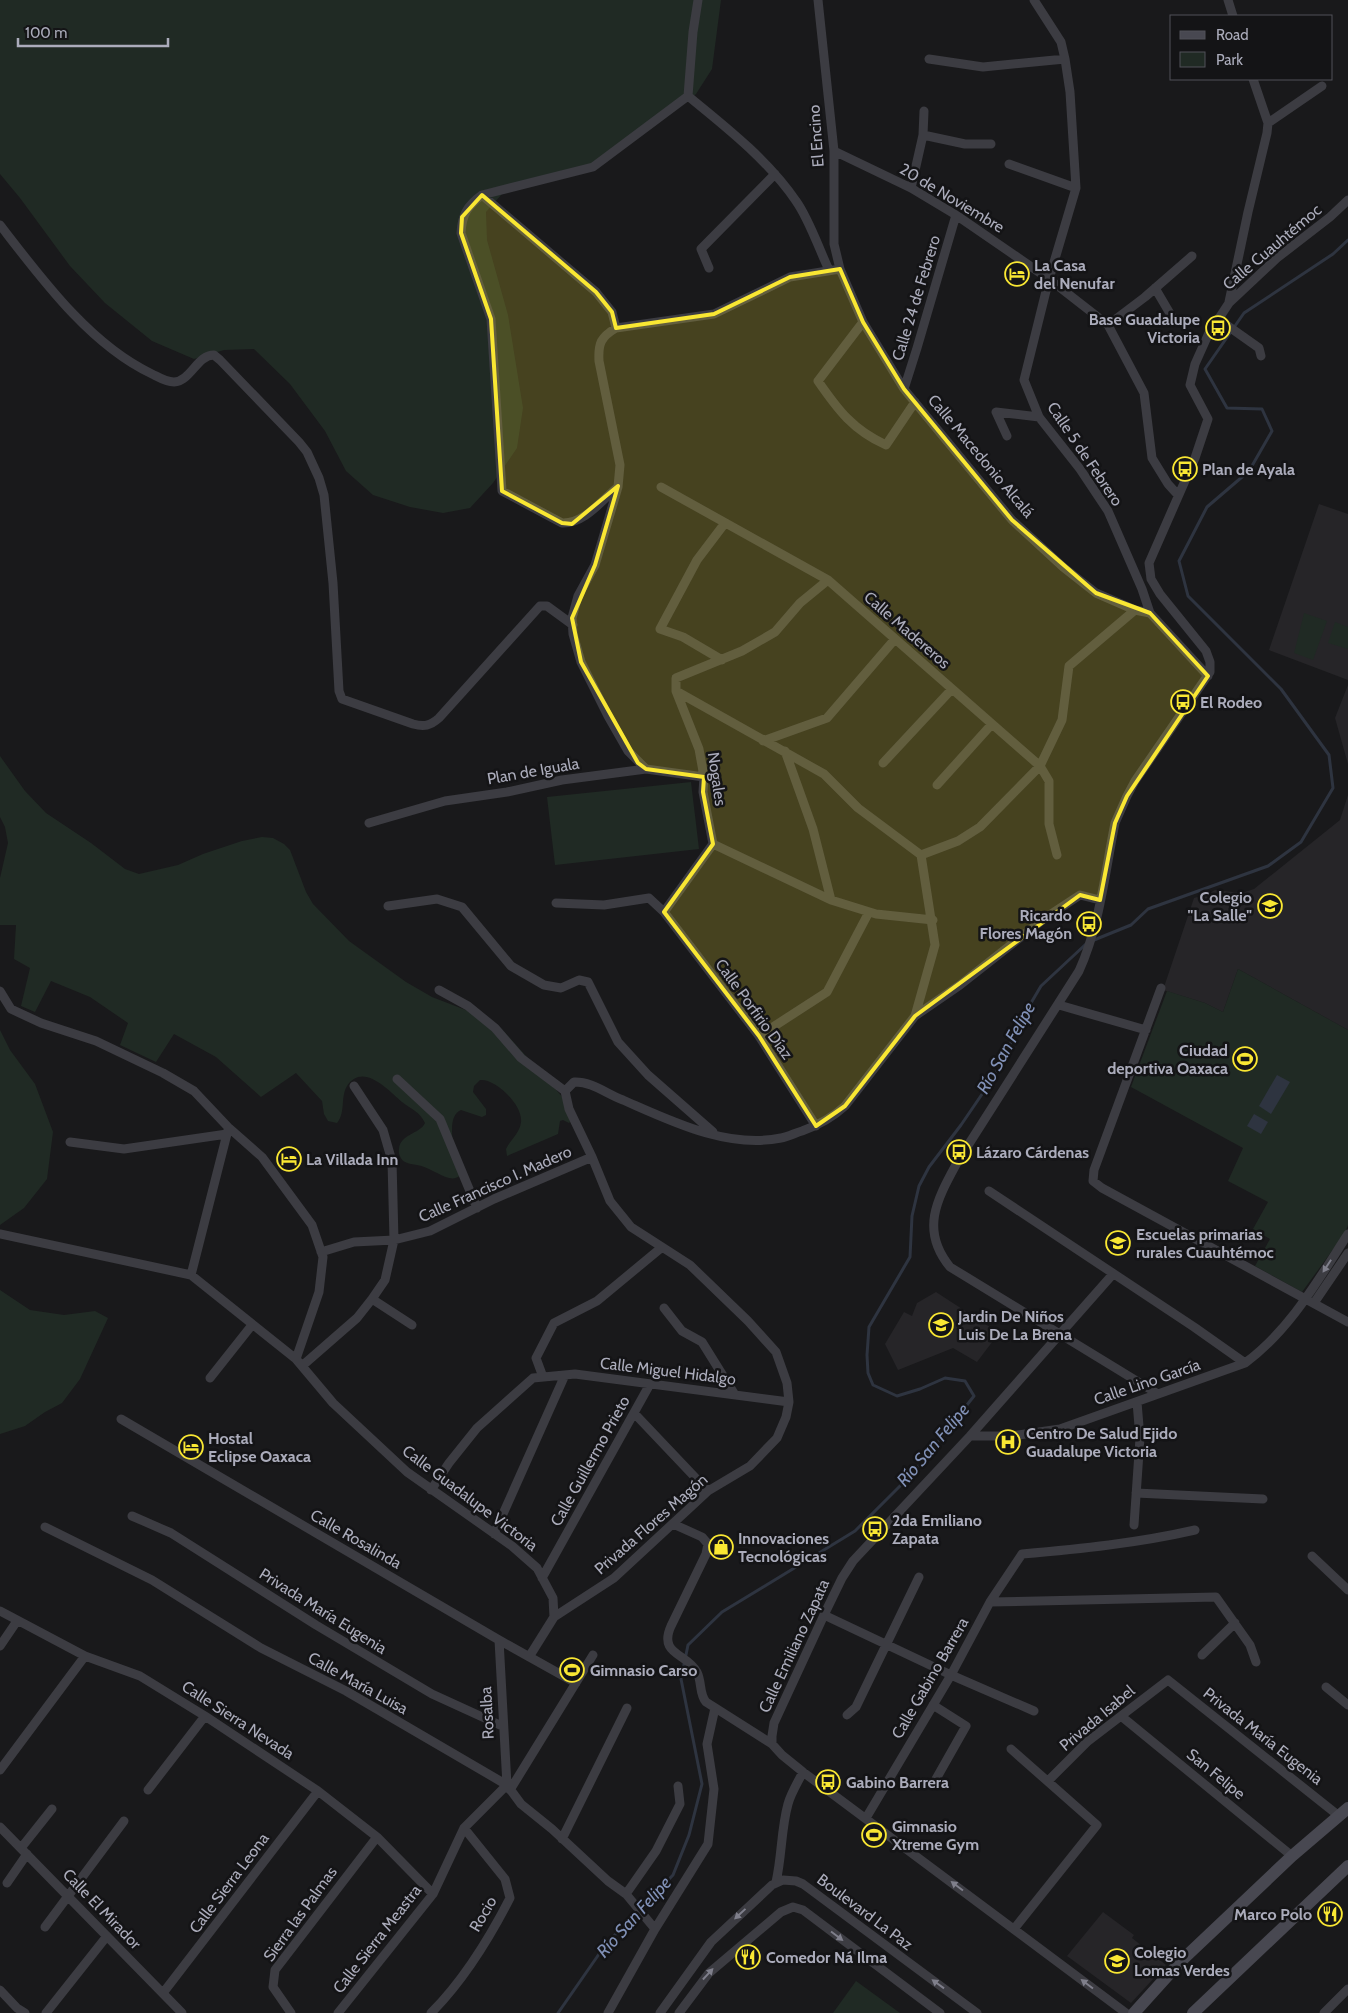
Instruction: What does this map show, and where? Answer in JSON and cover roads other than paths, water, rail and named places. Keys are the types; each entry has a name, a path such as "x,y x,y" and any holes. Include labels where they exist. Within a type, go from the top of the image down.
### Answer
{"street":[{"path":"618,487 586,516 572,524 562,523 502,491 491,320 461,232 462,218 470,204 482,196 593,167 688,96 693,32 698,0"},
{"name":"El Encino","path":"818,0 834,150 834,244 840,269"},
{"path":"1034,0 1061,42 1065,59 1070,92 1076,188 1049,279"},
{"path":"1228,0 1233,15"},
{"path":"928,59 983,67 1065,59"},
{"path":"1229,303 1268,123 1253,80"},
{"path":"1268,123 1322,86"},
{"path":"688,96 724,126 775,174 797,202 829,270"},
{"path":"911,188 923,135 924,111"},
{"path":"923,135 965,144 991,144"},
{"name":"20 de Noviembre","path":"834,150 911,188 956,215 1049,279 1108,325"},
{"path":"1009,164 1076,188"},
{"path":"709,268 701,249 775,174"},
{"path":"482,196 596,292 612,312 616,328"},
{"name":"Calle Cuauhtémoc","path":"1208,676 1210,662 1206,651 1160,594 1151,579 1148,563 1196,458 1208,419 1190,385 1195,364 1208,335 1221,322 1229,303 1277,258 1330,218 1348,200"},
{"name":"Calle 24 de Febrero","path":"904,389 918,348 956,215"},
{"path":"0,225 44,282 117,355 135,366 174,382 182,379 205,358 214,355 304,447 319,478 324,495 333,583 339,691 342,699 413,724 430,725 439,718 540,606 547,606 573,625"},
{"path":"1178,494 1168,484 1152,458 1144,393 1108,325 1192,256"},
{"path":"646,769 628,751 587,675 573,634 572,618 578,596 595,565 618,487 620,465 599,361 598,346 604,335 616,328 714,314 790,277 840,269"},
{"name":"Calle Macedonio Alcalá","path":"840,269 863,322 904,389 1012,520 1063,567 1096,593 1135,610 1150,613"},
{"name":"Calle 5 de Febrero","path":"1049,279 1024,380 1039,417 1080,468 1108,511 1142,589 1150,613"},
{"path":"1155,288 1175,322"},
{"path":"863,322 818,381 839,411 867,436 886,445 915,402"},
{"path":"1221,322 1259,348 1261,356"},
{"path":"1007,436 996,412 1039,417"},
{"name":"Calle Madereros","path":"661,487 828,580 1040,766 1050,781 1049,824 1057,855"},
{"path":"722,660 683,637 660,630 697,560 726,523"},
{"path":"828,580 800,603 775,632 742,651 676,678 676,691 824,774 858,808 921,855 933,920 935,945 914,1016"},
{"path":"921,855 958,841 980,827 1040,766 1062,720 1068,666 1135,610"},
{"path":"1150,613 1208,676 1127,796 1115,823 1095,924 1079,971 958,1161 937,1205 933,1226 938,1250 950,1267 1158,1394"},
{"path":"763,740 827,718 895,639"},
{"path":"883,763 952,689"},
{"name":"Nogales","path":"676,691 699,749 704,777 703,792 714,844"},
{"path":"938,785 992,724"},
{"path":"785,751 813,829 831,900"},
{"name":"Plan de Iguala","path":"369,823 464,797 507,792 562,780 646,769 704,777"},
{"path":"664,912 714,844 831,900 869,912 933,920"},
{"path":"439,990 468,1006 495,1028 521,1058 565,1091 574,1082 584,1081 662,1117 716,1136 750,1141 781,1138 816,1126 836,1114 914,1016 960,985 1045,918 1080,895 1100,900"},
{"name":"Calle Porfirio Díaz","path":"556,903 604,905 649,898 664,912 758,1036 816,1126"},
{"path":"388,906 437,899 462,907 511,966 544,985 561,988 579,980 588,982 618,1042 648,1075 716,1136"},
{"path":"758,1036 827,992 869,912"},
{"path":"1161,988 1094,1170 1093,1181 1102,1188 1348,1322"},
{"path":"0,991 11,1009 41,1023 96,1040 163,1073 194,1091 228,1131 262,1157 312,1225 323,1257 319,1292 299,1363"},
{"path":"1058,1005 1146,1030"},
{"path":"397,1080 440,1119 476,1208"},
{"path":"299,1363 357,1318 372,1299 385,1280 394,1240 392,1161 383,1130 354,1086"},
{"name":"Privada Flores Magón","path":"529,1657 554,1616 614,1578 708,1491 750,1466 777,1438 786,1418 789,1402 787,1383 776,1352 748,1321 690,1265 631,1228 610,1201 569,1109 565,1091"},
{"path":"70,1142 124,1149 228,1131"},
{"path":"0,1234 192,1275 228,1131"},
{"name":"Calle Francisco I. Madero","path":"321,1252 354,1242 394,1240 430,1231 476,1208 592,1157"},
{"path":"989,1191 1194,1326 1245,1364"},
{"path":"1310,1301 1348,1234"},
{"path":"543,1377 536,1358 554,1323 597,1301 661,1248"},
{"path":"1310,1301 1348,1253"},
{"name":"Calle Emiliano Zapata","path":"772,1744 774,1723 842,1578 853,1562 970,1436 1113,1274"},
{"name":"Calle Guadalupe Victoria","path":"192,1275 299,1363 333,1403 407,1472 512,1546 536,1568 553,1598 554,1616"},
{"path":"372,1299 412,1325"},
{"name":"Calle Lino García","path":"970,1436 1012,1436 1060,1429 1245,1364 1280,1333 1310,1301"},
{"path":"664,1308 682,1331 702,1342 735,1395"},
{"path":"210,1378 252,1325"},
{"name":"Calle Miguel Hidalgo","path":"431,1490 449,1463 477,1428 533,1378 575,1374 789,1402"},
{"path":"494,1534 565,1375"},
{"name":"Calle Guillermo Prieto","path":"542,1578 650,1384"},
{"path":"1134,1525 1140,1438 1137,1402"},
{"path":"634,1413 708,1491"},
{"name":"Calle Rosalinda","path":"121,1419 576,1683"},
{"path":"1136,1493 1263,1499"},
{"name":"Privada María Eugenia","path":"132,1516 171,1533 335,1637 432,1694 502,1726"},
{"path":"673,1524 702,1537 708,1544 706,1554 668,1632 667,1642 674,1652 693,1667 698,1674 704,1700 772,1744 803,1772 1126,2013"},
{"name":"Calle María Luisa","path":"45,1527 152,1580 261,1648 346,1691 509,1788 521,1804 552,1829 608,1882 628,1896 655,1929"},
{"name":"Calle Gabino Barrera","path":"866,1818 951,1675 990,1602 1022,1554 1143,1541 1195,1530"},
{"path":"1312,1556 1348,1590"},
{"path":"847,1715 856,1707 919,1577"},
{"path":"990,1602 1216,1597 1250,1645 1256,1662"},
{"name":"Calle Sierra Nevada","path":"0,1612 85,1656 140,1676 204,1716 318,1791 377,1837 432,1894"},
{"path":"824,1615 1034,1712"},
{"path":"0,1646 17,1621"},
{"path":"1202,1655 1235,1623"},
{"name":"Rosalba","path":"499,1640 502,1726 509,1788"},
{"name":"Calle Sierra Meastra","path":"338,2013 432,1894 464,1828 509,1788 593,1655"},
{"path":"0,1770 85,1656"},
{"name":"Privada María Eugenia","path":"1168,1680 1344,1812"},
{"name":"Privada Isabel","path":"1048,1781 1086,1742 1168,1680"},
{"path":"1326,1688 1348,1705"},
{"path":"933,1705 966,1726 936,1779"},
{"path":"562,1839 627,1708"},
{"path":"608,2013 655,1929 703,1854 710,1839 714,1783 707,1744 715,1708"},
{"path":"148,1790 204,1716"},
{"name":"San Felipe","path":"1121,1716 1292,1856"},
{"path":"1011,1749 1097,1825 1014,1929"},
{"path":"660,2013 711,1942 776,1882 781,1860 782,1830 788,1802 803,1772"},
{"path":"628,1896 656,1851 680,1804 678,1786"},
{"name":"Calle Sierra Leona","path":"163,1993 318,1791"},
{"path":"7,1883 24,1851 52,1809"},
{"path":"1134,2013 1180,1962 1292,1856 1344,1812"},
{"path":"45,1927 124,1821"},
{"name":"Calle El Mirador","path":"0,1827 182,2013"},
{"name":"Rocio","path":"431,2013 455,1987 481,1949 510,1898 505,1879 464,1828"},
{"name":"Sierra las Palmas","path":"291,2013 273,1987 275,1970 377,1837"},
{"path":"1193,2013 1348,1866"},
{"name":"Boulevard La Paz","path":"776,1882 790,1880 803,1884 977,2013"},
{"path":"679,2013 704,1978 722,1961 781,1912 794,1906 803,1910 940,2013"},
{"path":"46,2013 107,1936"},
{"path":"1324,2013 1348,1989"},
{"path":"0,1990 17,2008 25,2013"}],"water":[{"path":"1277,1075 1290,1082 1271,1114 1259,1106"},
{"path":"1254,1114 1268,1122 1261,1134 1247,1126"}],"waterway":[{"path":"1094,940 1131,925 1148,909 1268,866 1301,842 1333,788 1329,755 1281,689 1188,596 1179,561 1207,507 1249,471 1272,431 1262,409 1227,408 1205,369 1244,313 1333,254 1348,240"},
{"name":"Río San Felipe","path":"558,2013 606,1944 673,1875 689,1835 702,1784 681,1679 688,1645 722,1612 855,1531 914,1472 974,1396 965,1381 945,1378 920,1389 897,1396 873,1385 868,1373 869,1327 910,1257 912,1216 919,1186 929,1167 991,1081 1007,1052 1018,1025 1041,986 1086,944"}],"place":[{"name":"La Casa del Nenufar","path":"1017,274"},
{"name":"Base Guadalupe Victoria","path":"1218,328"},
{"name":"Plan de Ayala","path":"1185,469"},
{"name":"El Rodeo","path":"1183,702"},
{"name":"Colegio \"La Salle\"","path":"1270,906"},
{"name":"Ricardo Flores Magón","path":"1089,924"},
{"name":"Ciudad deportiva Oaxaca","path":"1245,1059"},
{"name":"Lázaro Cárdenas","path":"959,1152"},
{"name":"La Villada Inn","path":"289,1159"},
{"name":"Escuelas primarias rurales Cuauhtémoc","path":"1118,1243"},
{"name":"Jardin De Niños Luis De La Brena","path":"941,1325"},
{"name":"Centro De Salud Ejido Guadalupe Victoria","path":"1008,1442"},
{"name":"Hostal Eclipse Oaxaca","path":"191,1447"},
{"name":"2da Emiliano Zapata","path":"875,1529"},
{"name":"Innovaciones Tecnológicas","path":"721,1547"},
{"name":"Gimnasio Carso","path":"572,1670"},
{"name":"Gabino Barrera","path":"828,1782"},
{"name":"Gimnasio Xtreme Gym","path":"874,1835"},
{"name":"Marco Polo","path":"1330,1914"},
{"name":"Comedor Ná Ilma","path":"748,1957"},
{"name":"Colegio Lomas Verdes","path":"1117,1961"}]}
